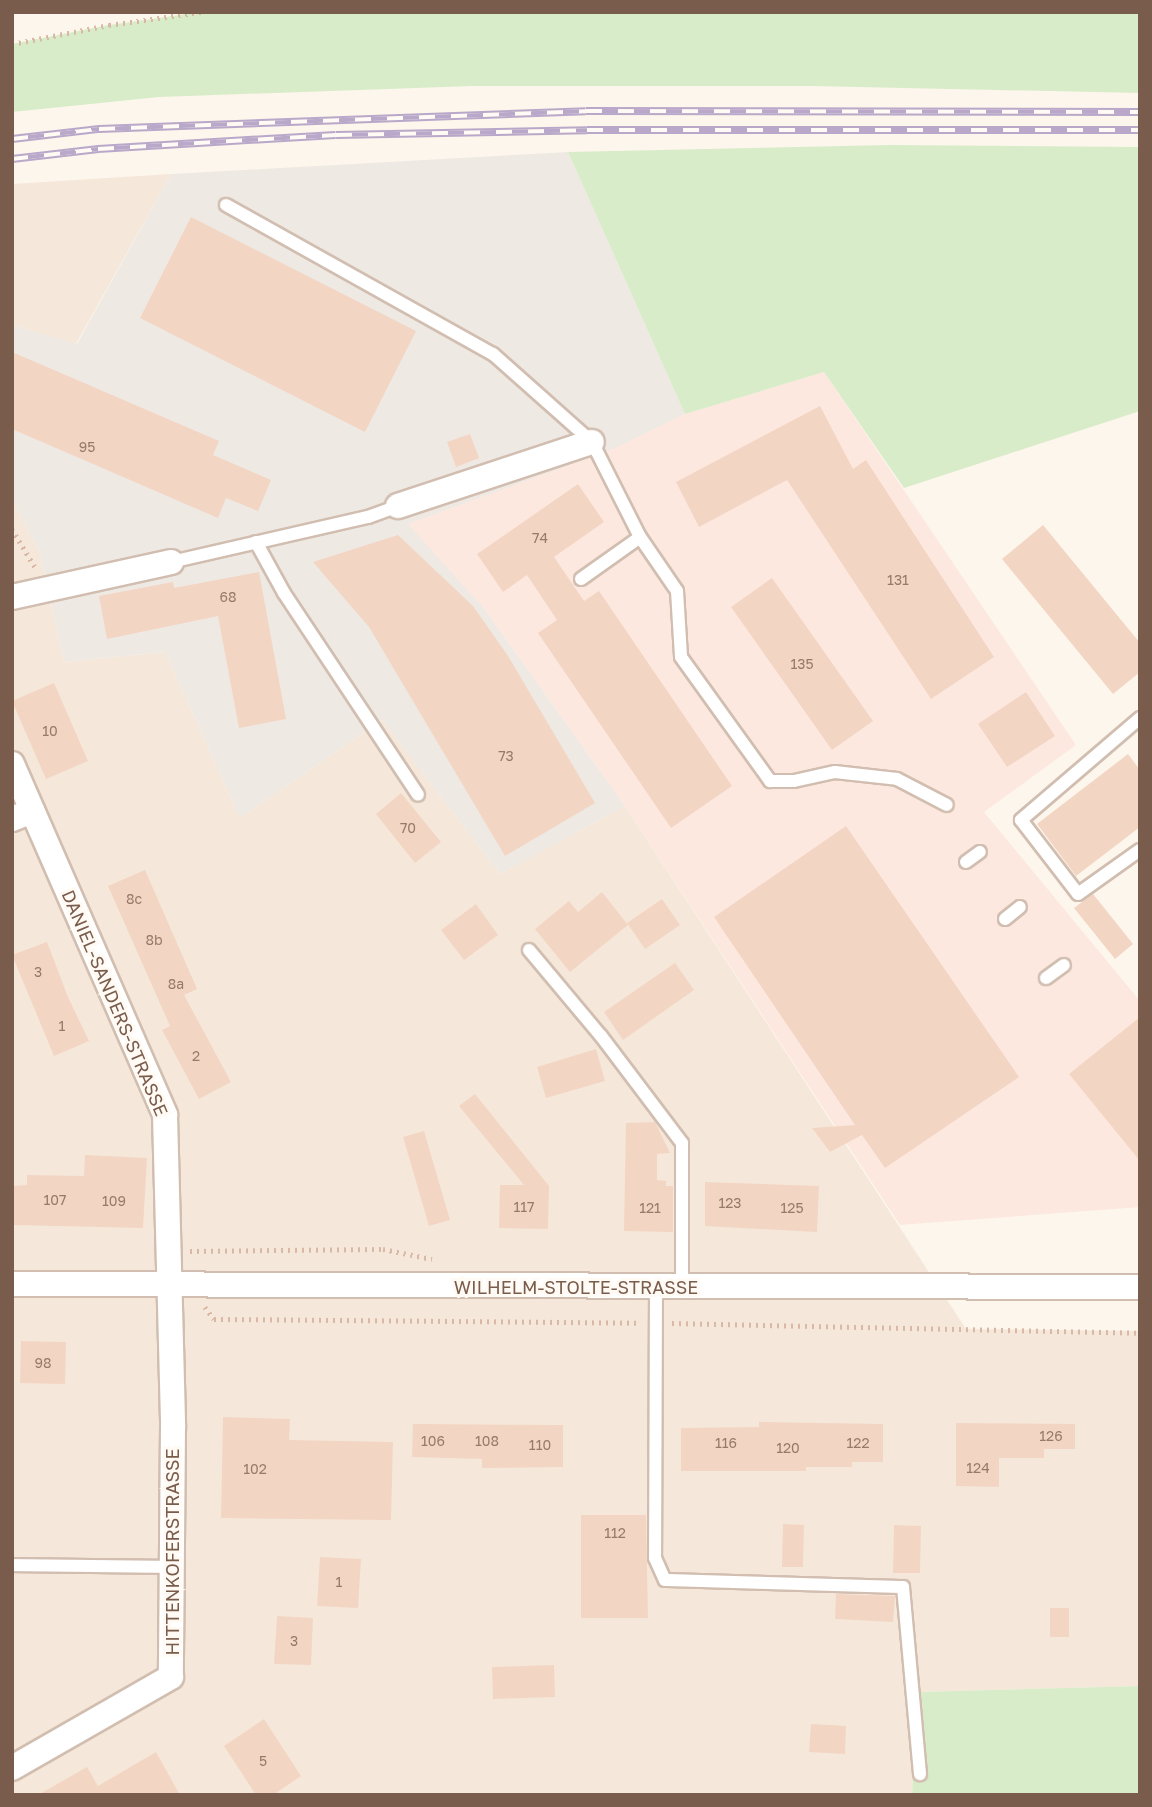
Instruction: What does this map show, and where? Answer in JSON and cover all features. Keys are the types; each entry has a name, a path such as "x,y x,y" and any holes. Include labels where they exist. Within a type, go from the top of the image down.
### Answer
{"street":[{"path":"398,506 592,442"},
{"path":"12,597 170,562"},
{"name":"DANIEL-SANDERS-STRASSE","path":"12,764 22,815 165,1115 170,1286"},
{"name":"WILHELM-STOLTE-STRASSE","path":"12,1284 1140,1287"},
{"name":"HITTENKOFERSTRASSE","path":"12,1768 171,1677 170,1286"}],"lane":[{"path":"226,205 493,354 592,442 640,537 677,591 681,657 770,781 794,781 835,772 897,779 947,804"},
{"path":"170,562 368,517 398,506"},
{"path":"581,579 640,537"},
{"path":"256,542 284,593 418,795"},
{"path":"1140,718 1021,820 1078,894 1140,850"},
{"path":"966,862 980,852"},
{"path":"1005,919 1020,907"},
{"path":"529,950 601,1036 682,1143 682,1287"},
{"path":"1046,978 1064,965"},
{"path":"656,1287 655,1558 666,1580 903,1587 920,1774"},
{"path":"12,1565 172,1567"}],"path":[{"path":"12,44 109,25 201,12"},
{"path":"12,529 48,589"},
{"path":"169,1252 383,1249 439,1260"}],"shaded area":[{"path":"568,152 685,414 613,449 408,524 483,607 625,806 500,874 382,720 240,818 165,652 64,662 40,553 12,499 12,325 77,344 171,174"},
{"path":"171,174 76,344 12,325 12,184"},
{"path":"824,372 1076,745 984,812 1140,1001 1140,1207 900,1225 625,806 483,607 407,524 612,449 685,414"},
{"path":"12,499 40,553 64,662 165,652 240,818 382,720 500,874 625,806 966,1329 1140,1331 1140,1686 918,1692 912,1795 12,1795"}],"green space":[{"path":"201,12 1140,12 1140,93 813,86 472,86 159,97 12,112 12,44 109,25"},
{"path":"890,145 1140,147 1140,411 904,488 824,372 685,414 568,152"},
{"path":"1140,1686 1140,1795 912,1795 918,1692"}],"building":[{"path":"191,217 416,331 365,432 140,318"},
{"path":"12,352 219,441 213,455 271,480 258,511 226,498 218,518 12,429"},
{"path":"820,406 853,469 866,460 994,657 931,699 787,480 699,527 676,482"},
{"path":"470,434 479,458 456,467 447,442"},
{"path":"578,484 604,522 554,557 584,601 599,591 732,786 671,828 538,633 557,620 527,575 503,592 477,554"},
{"path":"1043,525 1140,643 1140,672 1113,694 1002,559"},
{"path":"398,535 473,606 508,656 595,803 505,856 369,627 313,562"},
{"path":"259,572 286,719 239,728 218,616 107,639 99,596 173,582 174,588"},
{"path":"772,578 873,721 832,750 731,607"},
{"path":"54,683 88,761 46,779 12,701"},
{"path":"1026,692 1055,736 1007,767 978,724"},
{"path":"1128,754 1140,770 1140,827 1076,876 1037,824"},
{"path":"401,793 441,842 415,863 376,814"},
{"path":"846,826 1019,1077 885,1168 862,1135 830,1152 812,1128 855,1125 714,917"},
{"path":"145,870 197,989 184,995 231,1082 199,1099 162,1030 170,1026 108,886"},
{"path":"602,892 628,925 570,972 535,929 569,901 578,912"},
{"path":"1093,894 1133,944 1115,959 1074,908"},
{"path":"662,899 680,925 645,949 627,923"},
{"path":"476,904 498,935 464,960 441,930"},
{"path":"47,942 68,997 89,1041 54,1056 12,955"},
{"path":"675,963 694,990 623,1040 604,1012"},
{"path":"1140,1017 1140,1161 1069,1074"},
{"path":"596,1049 605,1081 546,1098 537,1067"},
{"path":"475,1094 549,1186 548,1229 499,1228 500,1185 524,1185 459,1106"},
{"path":"655,1122 670,1153 657,1154 657,1180 666,1181 666,1186 673,1186 673,1232 624,1231 626,1123"},
{"path":"424,1131 450,1220 429,1226 403,1137"},
{"path":"85,1155 147,1158 143,1228 12,1225 12,1186 27,1185 27,1175 84,1176"},
{"path":"705,1182 819,1186 817,1232 705,1226"},
{"path":"21,1341 66,1342 65,1384 20,1383"},
{"path":"223,1417 290,1419 289,1440 393,1442 391,1520 221,1518"},
{"path":"759,1422 883,1424 883,1462 852,1462 852,1467 806,1467 806,1471 681,1471 681,1428 759,1427"},
{"path":"956,1423 1075,1424 1075,1449 1044,1449 1044,1458 999,1458 999,1487 956,1486"},
{"path":"413,1424 563,1425 563,1467 482,1468 482,1459 412,1457"},
{"path":"581,1515 646,1515 648,1618 581,1618"},
{"path":"783,1524 804,1525 803,1567 782,1567"},
{"path":"894,1525 921,1526 920,1573 893,1573"},
{"path":"320,1557 361,1559 358,1608 317,1606"},
{"path":"836,1594 895,1596 893,1622 835,1619"},
{"path":"1050,1608 1069,1608 1069,1637 1050,1637"},
{"path":"277,1616 313,1618 311,1665 274,1664"},
{"path":"554,1665 555,1697 493,1699 492,1667"},
{"path":"264,1719 301,1776 273,1795 256,1795 224,1746"},
{"path":"811,1724 846,1726 845,1754 809,1752"},
{"path":"156,1752 180,1795 38,1795 87,1767 98,1786"}],"railway":[{"path":"12,139 99,129 586,111 1140,112"},
{"path":"12,159 98,149 336,135 587,130 1140,130"}]}
